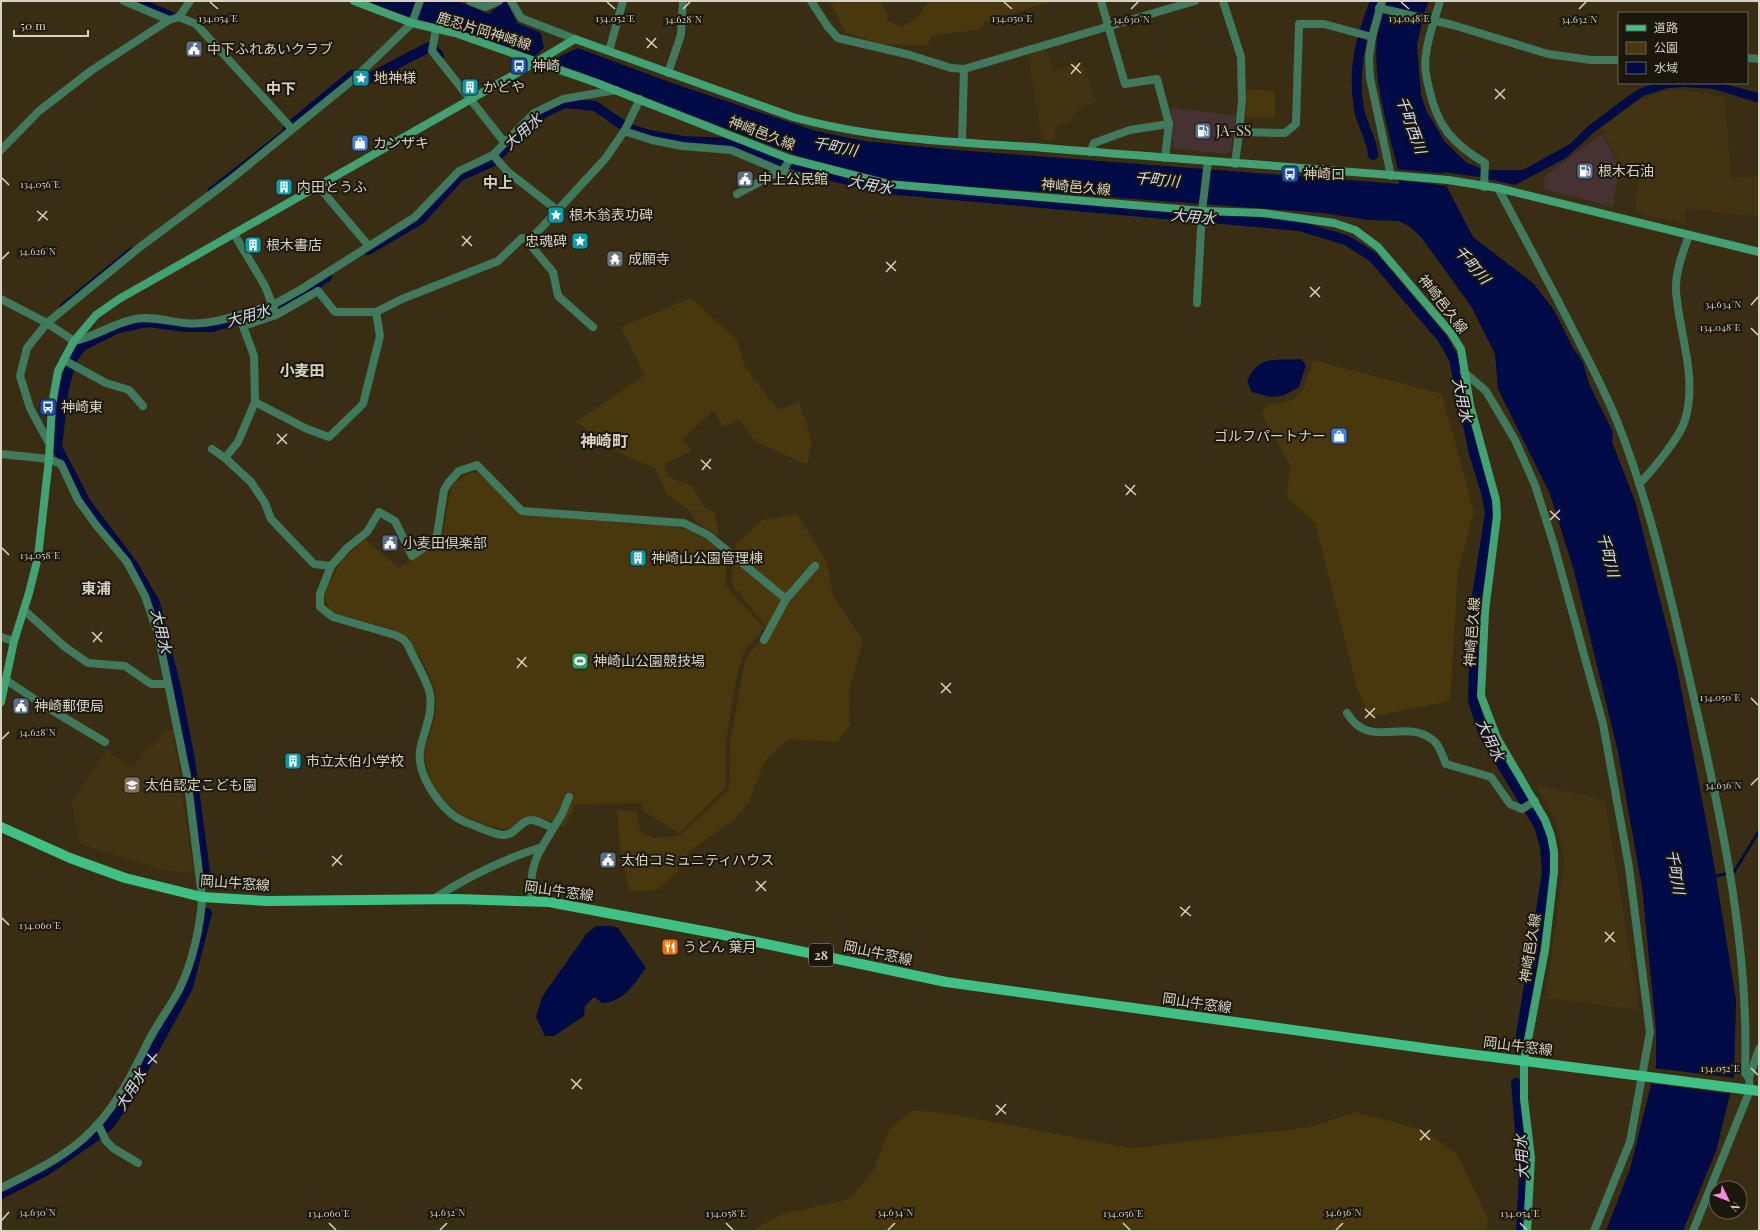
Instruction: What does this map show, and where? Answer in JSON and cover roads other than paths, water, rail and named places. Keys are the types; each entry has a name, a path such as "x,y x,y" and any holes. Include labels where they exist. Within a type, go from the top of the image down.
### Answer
{"main road":[{"name":"岡山牛窓線","path":"1,828 70,858 125,878 202,896 266,901 433,899 532,900 719,934 946,982 1524,1061 1754,1090"}],"street":[{"path":"124,1 169,20"},
{"path":"1,150 39,111 92,70 169,20 179,17 190,1"},
{"name":"鹿忍片岡神崎線","path":"354,1 436,29 455,33 541,60"},
{"path":"49,443 30,408 20,376 27,348 47,322 102,276 230,180 290,128 354,79 413,21 420,1"},
{"path":"470,1 485,7 497,2"},
{"path":"511,1 521,18 668,73 793,117 830,127 864,133 1165,158 1208,164 1235,164 1484,184 1759,252"},
{"path":"609,51 623,1"},
{"path":"668,73 680,35 683,1"},
{"path":"811,1 828,27 838,38 910,55 951,68 964,69 975,64 1195,1"},
{"path":"1101,1 1125,84 1157,79 1169,124 1165,158"},
{"path":"1223,1 1241,57 1242,100 1235,164"},
{"path":"1440,1 1432,19 1425,56 1426,76 1435,111 1443,129 1454,142 1485,163 1484,184"},
{"path":"1394,176 1370,78 1366,35 1381,6 1432,19 1548,54 1591,60 1618,60"},
{"path":"179,17 196,24 290,128"},
{"path":"1239,132 1285,133 1296,124 1299,24 1324,24 1366,35"},
{"path":"436,29 432,49 505,143"},
{"path":"1,702 14,641 38,557 49,459 53,398 58,372 69,362 74,341 96,315 119,299 541,60 575,38"},
{"path":"1748,58 1759,59"},
{"name":"神崎邑久線","path":"541,60 640,99 786,166 888,184 1203,208 1271,214 1334,223 1355,230 1378,247 1451,333 1461,349 1470,405 1496,500 1497,516 1485,611 1481,696 1497,738 1535,801 1551,836 1554,852 1554,872 1545,950 1524,1061 1524,1099 1531,1158 1526,1231"},
{"path":"962,142 964,69"},
{"path":"1,299 47,322 74,341 87,338 134,319 154,318 185,323 218,322 241,320 275,310 315,287 368,246 415,217 459,171 495,157 505,143 534,113 563,99 616,90"},
{"path":"531,239 604,159 624,131 640,99"},
{"path":"1090,152 1094,143 1130,130 1169,124"},
{"path":"624,131 652,140 682,146 731,150 786,166 813,180"},
{"path":"495,157 508,172 557,210"},
{"path":"1197,303 1203,208 1208,164"},
{"path":"737,194 786,166"},
{"path":"318,186 368,246"},
{"path":"1498,188 1593,369 1617,420 1640,484 1679,634 1704,741 1723,837 1740,946 1744,987 1745,1073 1750,1078 1754,1090 1694,1231"},
{"path":"234,234 265,286 275,310"},
{"path":"1640,484 1654,468 1683,424 1688,405 1690,391 1688,370 1676,290 1677,273 1689,235"},
{"path":"315,287 335,312 376,312 498,261 522,238 531,239"},
{"path":"531,239 533,248 553,272 558,296 593,328"},
{"path":"255,402 306,429 329,437 363,404 380,336 376,312"},
{"path":"225,458 238,442 255,402 254,356 241,320"},
{"path":"69,362 106,383 129,390 143,406"},
{"path":"1464,372 1486,391 1515,440 1535,485 1554,545 1603,724 1629,867 1650,1032 1645,1076 1630,1142 1594,1231"},
{"path":"212,449 225,458 251,482 265,503 271,519 314,564 331,566"},
{"path":"1,454 49,459 61,464 78,500 127,562 145,596 158,634 187,776 202,896 201,914 188,966 178,991 150,1040 127,1085 99,1126 74,1147 1,1188"},
{"path":"553,828 530,820 524,822 514,832 502,835 464,821 446,811 435,796 422,770 420,752 432,710 430,693 403,639 333,617 320,607 320,594 331,566 347,548 367,532 379,512 395,521 412,556 431,543 437,535 444,490 459,471 477,465 522,511 684,523 708,535 786,599"},
{"path":"764,640 786,599 815,566"},
{"path":"24,610 65,647 88,663 125,666 151,684 168,684"},
{"path":"1,637 14,641"},
{"path":"6,680 48,708 105,742"},
{"path":"1347,713 1353,722 1361,729 1374,734 1408,731 1424,734 1436,743 1446,764 1491,777 1510,804 1522,809 1535,801"},
{"path":"532,900 530,884 534,861 562,814 569,797"},
{"path":"433,899 460,882 522,853 542,846"},
{"path":"1750,1078 1759,1049"},
{"path":"99,1126 103,1136 113,1148 138,1163"},
{"path":"1517,1157 1531,1158"}],"water":[{"path":"368,1 457,1 489,14 497,7 494,1 507,1 517,23 567,44 672,83 816,131 864,141 957,150 1399,184 1397,167 1382,104 1377,70 1377,36 1387,1 1429,1 1424,13 1417,45 1421,95 1426,110 1445,142 1467,163 1480,168 1491,170 1523,170 1570,144 1587,127 1627,97 1639,89 1653,84 1724,84 1759,93 1759,103 1714,89 1684,87 1668,88 1643,96 1593,133 1566,158 1515,185 1479,177 1443,172 1447,187 1473,237 1533,283 1554,310 1573,348 1583,362 1589,384 1613,432 1612,442 1635,501 1677,667 1713,858 1736,1000 1734,1078 1716,1151 1683,1231 1606,1231 1630,1169 1656,1065 1656,1029 1642,887 1618,752 1574,571 1550,494 1498,389 1495,354 1471,306 1421,237 1409,226 1399,221 1369,220 1323,213 894,181 798,156 577,71 468,33 396,13"},
{"path":"1301,359 1306,365 1299,387 1277,397 1252,392 1247,381 1257,366 1275,360"},
{"path":"596,926 611,926 618,928 646,968 622,996 616,1000 602,1003 594,997 585,1006 584,1016 554,1036 545,1036 536,1017 542,997 587,933"}],"waterway":[{"path":"135,1 172,17"},
{"path":"1373,155 1371,143 1359,109 1357,94 1357,67 1362,41 1375,1"},
{"path":"357,78 364,81 429,47 439,56"},
{"path":"288,128 352,75 353,76"},
{"name":"大用水","path":"368,250 421,219 460,176 492,162 527,125 545,112 565,103 595,106 627,128 649,135 683,141 732,143 755,155 787,166 886,189 1299,226 1346,240 1373,257 1442,338 1454,359 1474,453 1486,492 1490,513 1476,603 1473,700 1484,735 1539,826 1545,847 1547,873 1519,1048"},
{"path":"209,190 288,128"},
{"path":"61,306 131,249"},
{"name":"大用水","path":"206,879 190,760 176,688 155,603 133,565 86,503 57,447 64,388 72,359 82,346 118,328 148,322 186,327 212,327 278,308 327,277"},
{"path":"1712,877 1734,872 1759,831"},
{"name":"大用水","path":"1,1194 47,1170 95,1137 108,1126 126,1101 188,987 207,913"},
{"name":"大用水","path":"1516,1083 1524,1175 1521,1231"}],"place":[{"name":"中下ふれあいクラブ","path":"194,49"},
{"name":"神崎","path":"519,66"},
{"name":"地神様","path":"361,78"},
{"name":"かどや","path":"470,87"},
{"name":"JA-SS","path":"1203,131"},
{"name":"カンザキ","path":"360,143"},
{"name":"根木石油","path":"1585,171"},
{"name":"神崎口","path":"1290,174"},
{"name":"中上公民館","path":"745,179"},
{"name":"内田とうふ","path":"284,187"},
{"name":"根木翁表功碑","path":"556,215"},
{"name":"忠魂碑","path":"580,241"},
{"name":"根木書店","path":"253,245"},
{"name":"成願寺","path":"615,259"},
{"name":"神崎東","path":"48,407"},
{"name":"ゴルフパートナー","path":"1339,436"},
{"name":"小麦田倶楽部","path":"390,543"},
{"name":"神崎山公園管理棟","path":"638,558"},
{"name":"神崎山公園競技場","path":"580,661"},
{"name":"神崎郵便局","path":"21,706"},
{"name":"市立太伯小学校","path":"293,761"},
{"name":"太伯認定こども園","path":"132,785"},
{"name":"太伯コミュニティハウス","path":"608,860"},
{"name":"うどん 葉月","path":"670,947"}],"district":[{"name":"中下","path":"281,89"},
{"name":"中上","path":"498,183"},
{"name":"小麦田","path":"302,371"},
{"name":"神崎町","path":"604,441"},
{"name":"東浦","path":"96,589"}],"water label":[{"name":"千町西川","path":"1411,125"},
{"name":"千町川","path":"835,147"},
{"name":"千町川","path":"1157,180"},
{"name":"千町川","path":"1472,265"},
{"name":"千町川","path":"1608,555"},
{"name":"千町川","path":"1675,872"}]}
